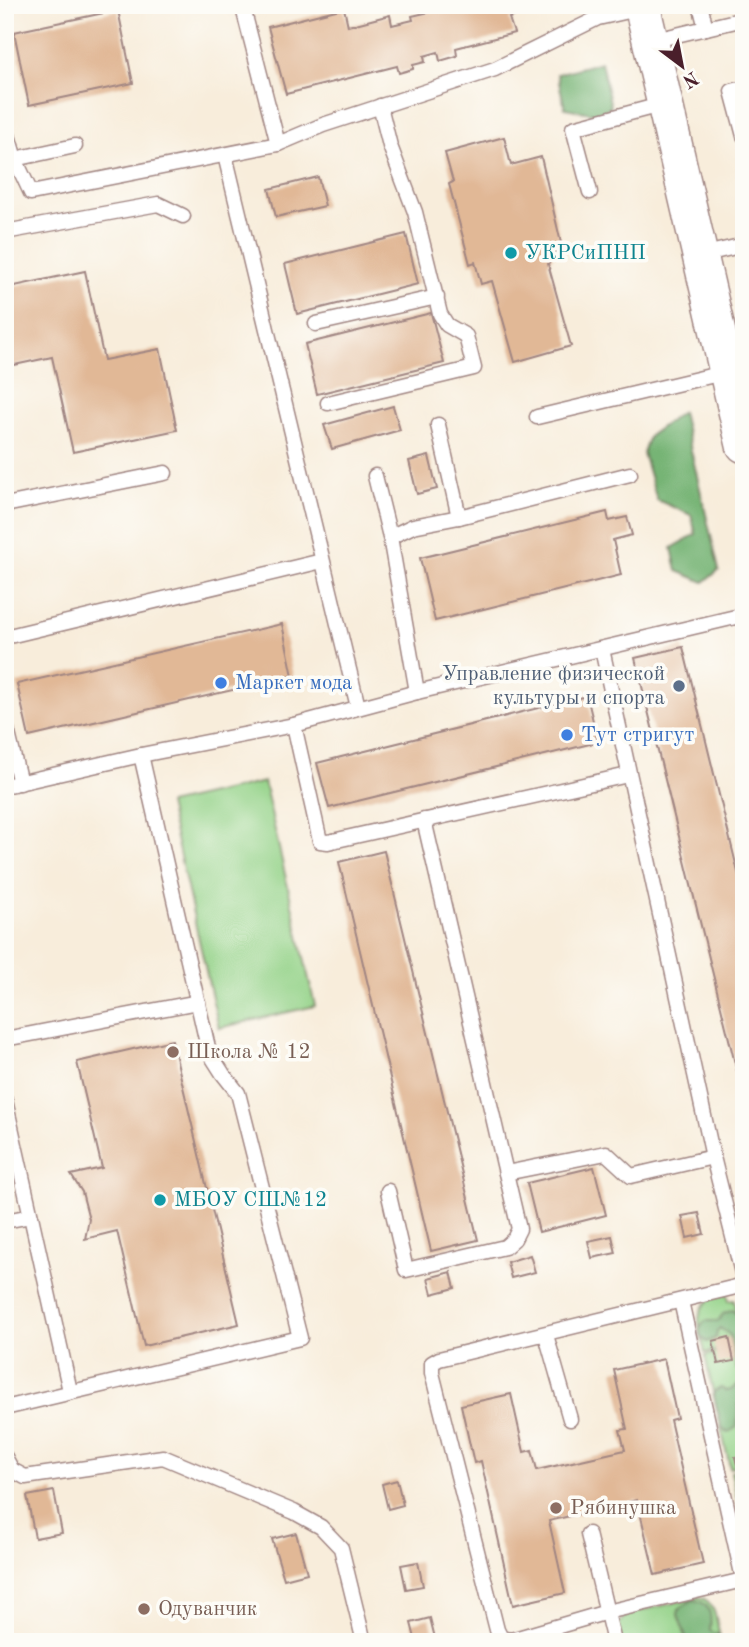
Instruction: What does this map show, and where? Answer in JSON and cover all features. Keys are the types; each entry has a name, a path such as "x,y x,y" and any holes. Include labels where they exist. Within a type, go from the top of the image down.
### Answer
{"street":[{"path":"645,18 744,445"}],"lane":[{"path":"255,5 244,12 278,144"},
{"path":"700,5 706,28"},
{"path":"5,125 15,159 30,193 278,144 323,125 495,69 598,18 645,18 706,28 744,19"},
{"path":"744,88 732,91 744,136"},
{"path":"590,192 573,128 664,104"},
{"path":"328,403 474,368 466,337 447,326 440,314 415,212 390,146 380,106"},
{"path":"15,159 75,146"},
{"path":"225,155 358,707"},
{"path":"5,232 158,204 183,216"},
{"path":"700,255 744,245"},
{"path":"316,324 437,297"},
{"path":"537,417 727,372"},
{"path":"438,425 459,517"},
{"path":"5,505 164,473"},
{"path":"390,537 413,526 630,474"},
{"path":"375,476 390,537 417,692"},
{"path":"5,637 323,561"},
{"path":"5,786 141,755 294,725 417,692 744,615"},
{"path":"602,649 713,1157 744,1283 546,1335 439,1359 432,1363 432,1373 501,1638 511,1640 607,1612 743,1582 681,1301"},
{"path":"5,721 20,783"},
{"path":"294,725 320,841 328,842 628,775"},
{"path":"5,1408 300,1338 238,1093 209,1052 141,755"},
{"path":"388,1191 407,1270 505,1247 514,1239 519,1228 424,820"},
{"path":"5,1039 198,1002"},
{"path":"5,1100 70,1391"},
{"path":"506,1173 606,1153 631,1176 713,1157"},
{"path":"5,1221 31,1216"},
{"path":"546,1335 570,1419"},
{"path":"5,1457 12,1470 25,1477 163,1457 294,1511 321,1527 341,1548 364,1642"},
{"path":"588,1534 614,1642"}],"green space":[{"path":"601,62 611,107 595,114 565,108 557,74"},
{"path":"682,412 719,570 704,582 677,571 672,548 696,534 691,515 657,500 643,453 649,436"},
{"path":"264,782 315,1006 219,1028 168,804"},
{"path":"727,1292 729,1301 734,1300 744,1342 744,1530 731,1472 738,1470 737,1466 730,1468 705,1356 715,1353 705,1353 699,1323 702,1308 707,1302"},
{"path":"733,1310 740,1323 744,1341 742,1373 736,1368 730,1335 720,1328 716,1338 707,1342 701,1337 699,1328 705,1321 718,1321 723,1314"},
{"path":"744,1379 744,1403 738,1403 737,1427 727,1433 721,1426 713,1392 721,1388 731,1390"},
{"path":"699,1597 705,1599 713,1609 721,1642 620,1642 618,1626 627,1614"},
{"path":"692,1600 706,1606 711,1619 710,1631 719,1635 720,1642 665,1642 686,1637 678,1615 679,1609"}],"building":[{"path":"436,5 515,5 518,15 509,18 514,33 456,48 457,56 440,61 438,52 424,56 425,62 399,73 397,66 286,94 268,27 344,8 348,26 390,15 392,25 413,20 412,16 438,10"},
{"path":"118,10 133,83 29,105 14,32"},
{"name":"УКРСиПНП","path":"504,137 511,165 541,157 561,243 548,264 571,346 515,362 492,281 481,284 475,262 470,264 449,184 453,182 445,153"},
{"path":"318,177 325,206 276,217 269,189"},
{"path":"406,234 418,284 297,314 285,264"},
{"path":"85,271 104,360 160,349 177,430 73,452 52,357 5,367 5,288"},
{"path":"431,313 444,363 317,394 305,344"},
{"path":"393,406 400,430 332,449 324,425"},
{"path":"429,456 437,489 417,494 409,461"},
{"path":"607,512 609,521 627,517 632,535 613,540 621,575 435,621 420,558"},
{"path":"282,624 293,676 29,737 17,684"},
{"path":"683,647 744,897 744,1100 635,658"},
{"path":"587,696 598,742 329,808 317,763"},
{"path":"384,851 478,1240 431,1251 339,862"},
{"name":"МБОУ СШ№12","path":"172,1040 239,1324 144,1346 117,1231 85,1239 89,1219 82,1192 71,1175 102,1168 77,1062"},
{"path":"594,1167 606,1215 539,1232 527,1183"},
{"path":"699,1213 704,1234 687,1238 682,1216"},
{"path":"612,1236 616,1253 592,1258 588,1241"},
{"path":"530,1255 535,1272 511,1278 507,1262"},
{"path":"451,1272 455,1288 432,1294 428,1278"},
{"path":"729,1337 734,1361 718,1364 713,1341"},
{"path":"664,1359 677,1418 670,1420 703,1564 655,1575 637,1500 549,1521 565,1593 513,1605 481,1461 474,1463 461,1405 511,1394 524,1452 532,1450 537,1470 625,1450 620,1430 627,1429 614,1370"},
{"path":"744,1455 744,1481 741,1481 735,1457"},
{"path":"397,1480 403,1505 388,1509 382,1484"},
{"path":"54,1491 62,1533 35,1538 27,1496"},
{"path":"296,1533 307,1573 284,1579 272,1539"},
{"path":"418,1562 423,1586 406,1589 401,1565"},
{"path":"430,1618 436,1642 416,1642 411,1623"}],"place":[{"name":"УКРСиПНП","path":"511,253"},
{"name":"Маркет мода","path":"221,683"},
{"name":"Управление физической культуры и спорта","path":"679,686"},
{"name":"Тут стригут","path":"567,735"},
{"name":"Школа № 12","path":"173,1052"},
{"name":"МБОУ СШ№12","path":"160,1200"},
{"name":"Рябинушка","path":"556,1508"},
{"name":"Одуванчик","path":"144,1609"}]}
